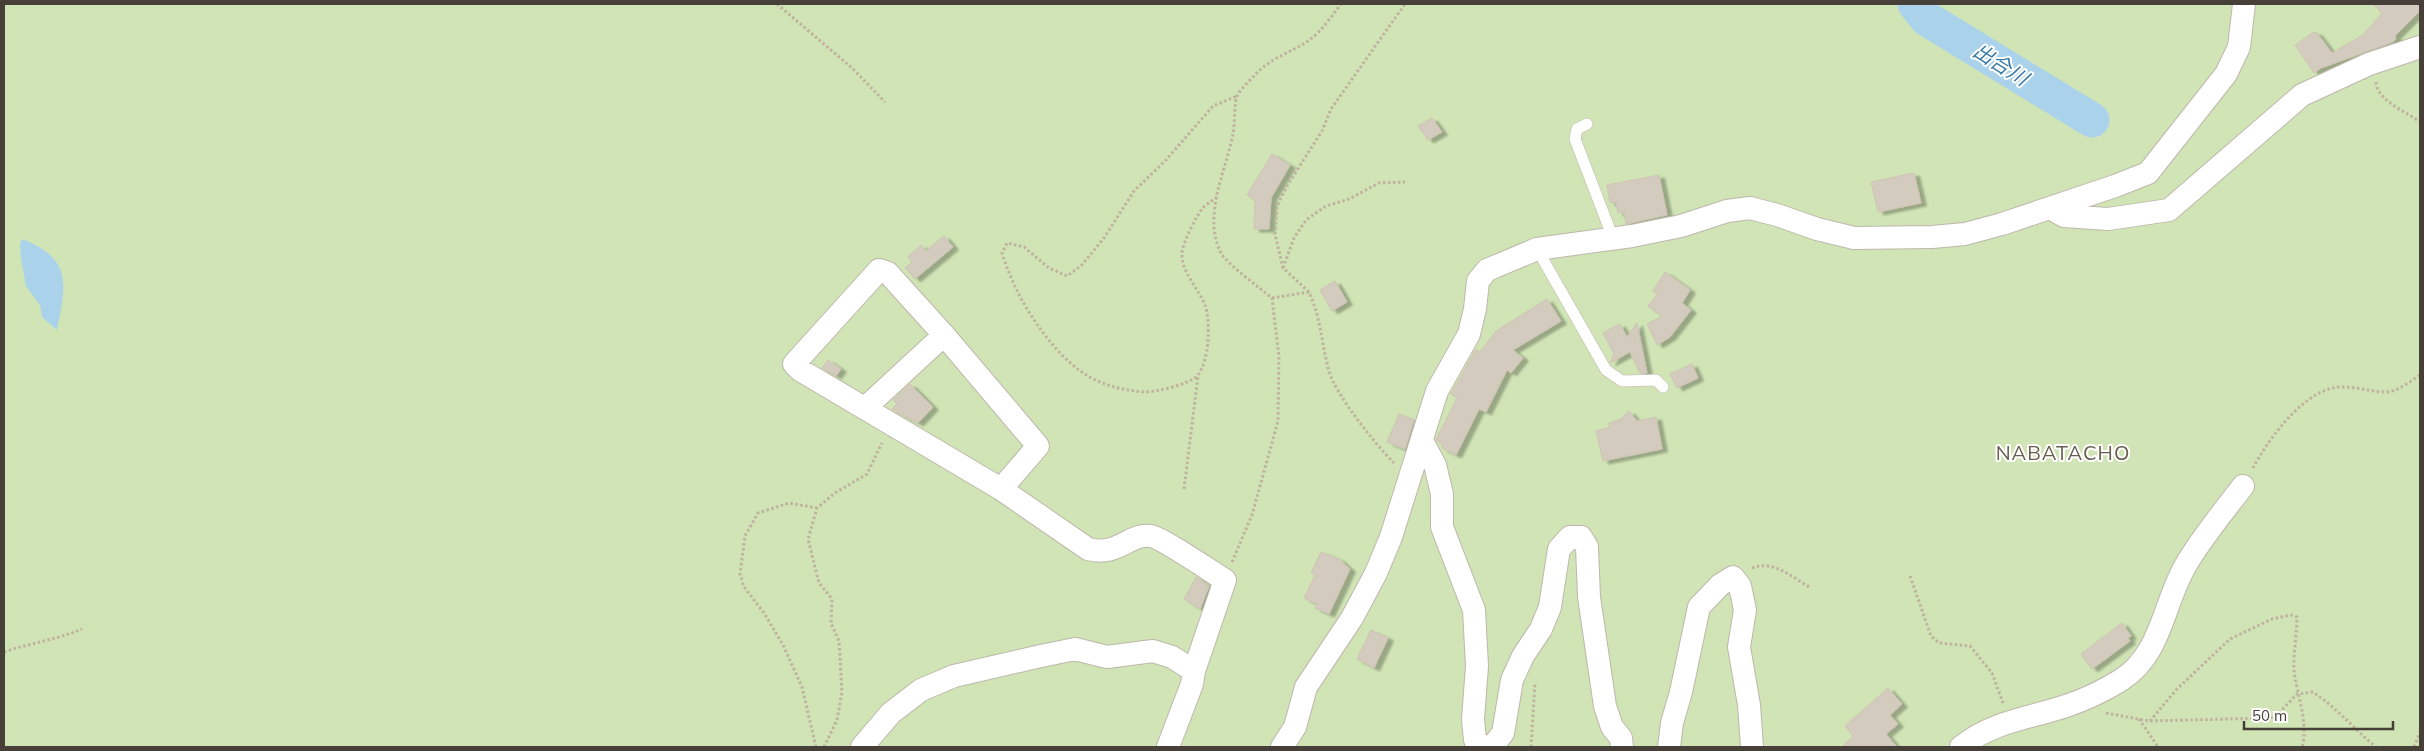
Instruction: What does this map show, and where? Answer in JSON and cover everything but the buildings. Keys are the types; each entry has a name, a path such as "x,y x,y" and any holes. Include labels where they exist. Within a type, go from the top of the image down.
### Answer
{"street":[{"path":"1282,747 1295,727 1306,688 1352,618 1376,573 1391,537 1437,391 1469,334 1476,309 1478,280 1487,270 1537,249 1681,226 1727,211 1750,208 1817,229 1854,238 1932,237 1974,232 2050,208 2148,173 2226,74 2239,47 2244,4"},
{"path":"2050,208 2064,216 2108,219 2169,210 2302,95 2375,62 2420,47"},
{"path":"1000,489 1038,446 944,335 888,273 879,270 794,364 800,370 1000,489 1088,548 1100,552 1112,550 1138,538 1152,536 1225,580 1194,671 1192,684 1168,747"},
{"path":"865,408 944,335"},
{"path":"1422,441 1435,465 1442,494 1442,527 1474,610 1477,666 1473,719 1475,740 1483,747"},
{"path":"1961,747 1998,725 2068,705 2121,680 2136,668 2148,654 2161,630 2169,600 2187,563 2244,486"},
{"path":"1492,747 1502,733 1512,680 1523,656 1541,630 1550,607 1559,549 1570,537 1581,536 1587,547 1589,597 1606,706 1612,727 1621,738 1622,747"},
{"path":"1669,747 1672,722 1681,692 1699,608 1720,585 1734,577 1740,586 1745,610 1739,647 1749,705 1752,747"},
{"path":"862,747 891,713 920,690 954,676 1041,656 1075,649 1107,657 1153,651 1172,657 1194,671"}],"lane":[{"path":"1587,124 1577,129 1575,139 1613,238"},
{"path":"1537,249 1606,370 1622,381 1656,380 1664,387"}],"path":[{"path":"777,4 852,68 885,102"},
{"path":"1198,376 1187,382 1154,392 1123,390 1099,384 1072,365 1041,331 1009,275 1002,254 1007,243 1024,247 1050,268 1067,276 1081,266 1104,238 1134,191 1166,160 1213,106 1237,96 1255,74 1272,60 1307,43 1327,23 1341,4"},
{"path":"1405,4 1331,109 1322,132 1290,180 1277,206 1275,234 1283,268 1309,292 1318,312 1329,372 1366,432 1392,462 1410,474"},
{"path":"2375,62 2376,86 2386,99 2420,122"},
{"path":"1225,580 1252,515 1278,421 1279,357 1272,298 1222,254 1215,234 1214,215 1236,118 1237,96"},
{"path":"1283,268 1294,238 1306,220 1326,206 1349,199 1379,183 1405,182"},
{"path":"1184,488 1198,376 1206,356 1208,322 1204,304 1191,282 1181,254 1202,208 1217,197"},
{"path":"1272,298 1309,292"},
{"path":"2244,486 2257,461 2278,431 2306,401 2329,389 2360,387 2388,392 2420,375"},
{"path":"824,747 837,720 842,692 839,641 831,623 832,599 819,583 808,539 817,508 835,493 867,474 891,424"},
{"path":"816,747 802,687 783,645 764,613 744,587 740,574 745,536 758,513 790,504 817,508"},
{"path":"1734,577 1760,565 1778,568 1811,588"},
{"path":"1910,576 1931,636 1939,643 1970,646 1992,673 2010,722"},
{"path":"2149,721 2176,690 2230,639 2272,619 2291,614 2297,617 2293,650 2297,694 2305,736 2302,747"},
{"path":"4,652 42,640 59,638 82,629"},
{"path":"1531,747 1535,679"},
{"path":"2104,712 2149,721 2270,718 2278,714 2297,694 2313,692 2332,705 2356,731 2376,747"},
{"path":"2139,719 2158,747"},
{"path":"2414,747 2420,732"}],"green space":[{"path":"4,4 2420,4 2420,747 4,747"}],"water":[{"path":"22,239 39,247 58,264 63,286 57,330 42,317 40,305 26,286 21,258 20,244"}],"waterway":[{"name":"出合川","path":"1915,4 1927,19 2092,120"}],"district":[{"name":"NABATACHO","path":"2063,452"}]}
